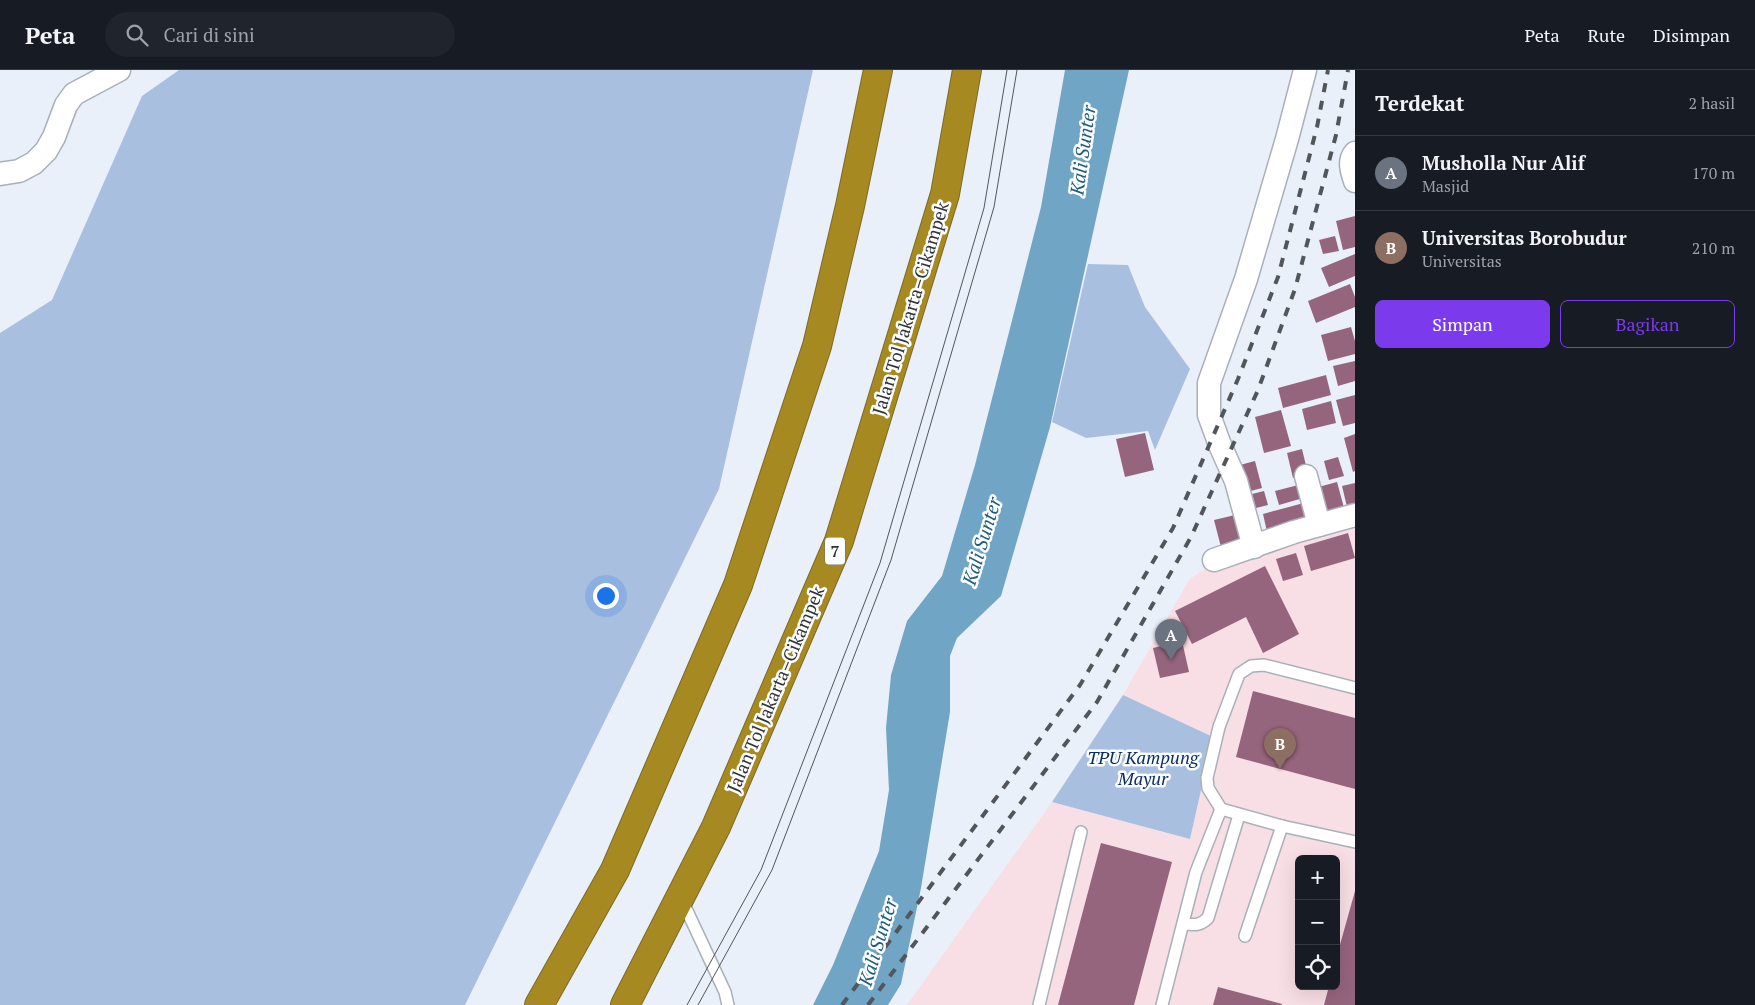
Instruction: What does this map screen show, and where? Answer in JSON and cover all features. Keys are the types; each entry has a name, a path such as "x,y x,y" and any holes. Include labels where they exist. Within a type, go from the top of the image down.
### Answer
{"highway":[{"path":"538,1005 614,870 738,585 817,346 850,206 878,70"},
{"name":"Jalan Tol Jakarta–Cikampek","path":"625,1005 716,827 839,541 945,194 967,70"}],"street":[{"path":"0,174 18,170 34,163 46,151 54,137 66,106 74,94 119,70"},
{"path":"1254,547 1236,481 1209,415 1209,383 1246,279 1288,139 1304,70"},
{"path":"1353,155 1351,164 1355,181"},
{"path":"1306,476 1319,525"},
{"path":"1214,560 1355,515"}],"lane":[{"path":"1355,688 1264,665 1251,666 1239,674 1219,727 1207,778 1208,788 1221,810 1355,842"},
{"path":"1162,1005 1196,872 1221,810"},
{"path":"1182,924 1197,926 1208,918 1239,815"},
{"path":"1245,936 1282,826"},
{"path":"1039,1005 1081,832"},
{"path":"680,897 725,992 728,1005"}],"shaded area":[{"path":"1355,520 1355,1005 907,1005 1052,802 1190,839 1213,737 1123,695 1189,580 1201,571"}],"green space":[{"path":"179,70 813,70 719,489 465,1005 0,1005 0,333 52,300 142,96"},
{"path":"1088,264 1128,265 1145,307 1190,369 1155,450 1148,431 1086,438 1052,422"},
{"name":"TPU Kampung Mayur","path":"1123,695 1213,737 1190,839 1052,802"}],"water":[{"name":"Kali Sunter","path":"1065,70 1129,70 1050,427 1001,596 957,638 950,656 950,712 921,888 901,984 888,1005 813,1005 833,965 879,851 889,790 886,728 891,675 907,621 942,576 975,465 1041,207"}],"building":[{"path":"1355,216 1355,247 1343,250 1336,221"},
{"path":"1335,236 1339,251 1323,254 1319,240"},
{"path":"1355,254 1355,276 1329,287 1321,268"},
{"path":"1350,284 1355,297 1355,307 1316,323 1308,301"},
{"path":"1351,327 1355,341 1355,354 1328,361 1321,335"},
{"path":"1355,361 1355,381 1338,386 1333,366"},
{"path":"1326,375 1331,395 1283,408 1278,388"},
{"path":"1355,395 1355,423 1343,426 1336,400"},
{"path":"1331,401 1336,423 1307,430 1302,409"},
{"path":"1281,410 1291,446 1264,453 1255,417"},
{"path":"1145,433 1154,470 1125,477 1116,439"},
{"path":"1355,434 1355,471 1353,472 1344,438"},
{"path":"1302,449 1308,474 1293,478 1287,453"},
{"path":"1338,457 1344,476 1329,480 1324,461"},
{"path":"1255,461 1262,488 1247,492 1240,465"},
{"path":"1337,482 1346,515 1320,522 1311,489"},
{"path":"1306,483 1310,496 1279,505 1275,491"},
{"path":"1355,483 1355,509 1348,511 1342,486"},
{"path":"1264,491 1268,505 1256,508 1252,494"},
{"path":"1311,501 1317,523 1268,536 1263,514"},
{"path":"1235,515 1243,545 1222,551 1214,520"},
{"path":"1348,533 1355,558 1311,571 1304,546"},
{"path":"1296,553 1303,575 1283,581 1276,559"},
{"path":"1265,566 1299,634 1263,653 1246,617 1192,644 1175,611"},
{"path":"1182,641 1189,672 1160,678 1153,648"},
{"path":"1253,691 1355,718 1355,789 1236,757"},
{"path":"1101,843 1172,862 1134,1005 1058,1005"},
{"path":"1355,891 1355,1005 1324,1005 1328,990 1340,990 1340,945"},
{"path":"1218,987 1282,1004 1282,1005 1213,1005"}],"tram line":[{"path":"687,1005 761,870 880,563 984,208 1007,70"},
{"path":"698,1005 772,870 891,560 994,207 1017,70"}],"railway":[{"path":"842,1005 1080,685 1173,528 1238,379 1278,277 1317,127 1328,70"},
{"path":"868,1005 1097,702 1191,537 1258,390 1295,289 1336,135 1348,70"}],"place":[{"name":"Musholla Nur Alif","path":"1171,660"},
{"name":"Universitas Borobudur","path":"1280,769"}]}
